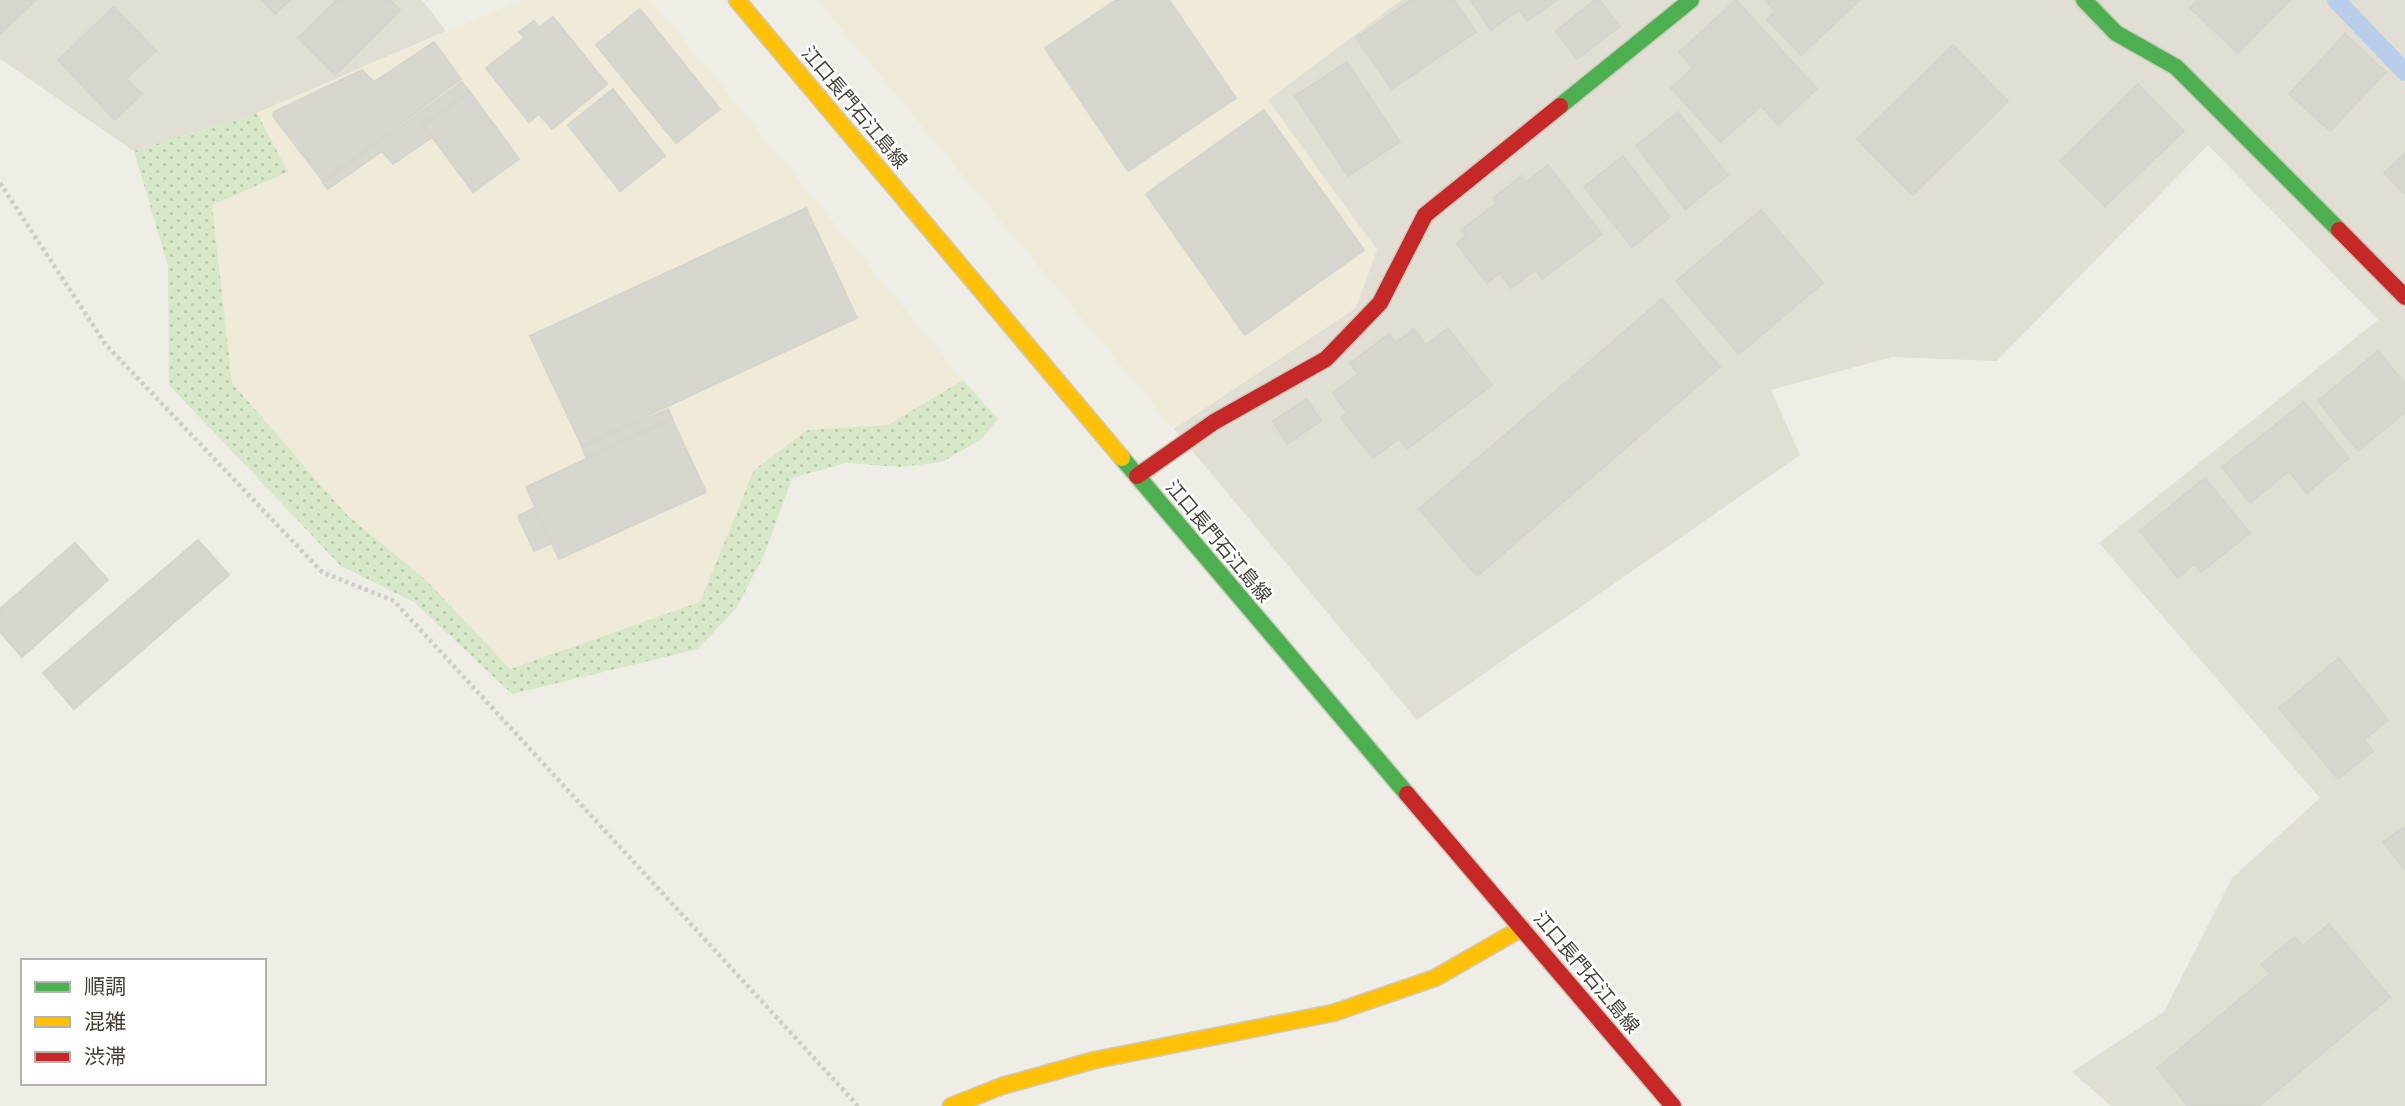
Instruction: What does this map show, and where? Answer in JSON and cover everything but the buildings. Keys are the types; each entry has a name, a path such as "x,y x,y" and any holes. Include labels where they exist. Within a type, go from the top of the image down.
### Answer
{"street":[{"name":"江口長門石江島線","path":"737,0 1137,476 1673,1106"},
{"path":"1137,476 1214,422 1326,359 1380,303 1426,215 1691,0"},
{"path":"2084,0 2116,33 2176,67 2405,298"},
{"path":"951,1106 1002,1086 1095,1060 1203,1041 1333,1013 1435,978 1522,928"}],"path":[{"path":"0,183 106,345 321,572 394,601 858,1106"}],"shaded area":[{"path":"0,0 422,0 446,31 257,113 134,151 0,59"},
{"path":"521,0 651,0 963,380 888,425 807,430 754,469 700,602 510,669 427,581 347,515 232,382 212,205 288,172 257,113"},
{"path":"817,0 1401,0 1268,100 1377,250 1356,308 1174,429"},
{"path":"1401,0 2405,0 2405,1106 2111,1106 2072,1072 2164,1012 2232,878 2320,798 2099,543 2378,320 2208,145 1997,361 1892,357 1771,390 1800,455 1417,720 1174,429 1377,250 1267,100"}],"green space":[{"path":"257,113 288,172 212,205 232,383 347,515 427,581 510,669 700,602 754,470 807,430 888,425 963,380 998,419 980,440 942,462 901,467 846,463 792,478 765,553 737,607 698,649 512,694 414,602 341,566 169,385 168,266 134,151"}],"waterway":[{"path":"2336,0 2405,72"}],"traffic: fast":[{"path":"1560,106 1691,0"},
{"path":"2084,0 2116,33 2176,67 2339,230"},
{"path":"1122,458 1407,794"}],"traffic: slow":[{"path":"737,0 1122,458"},
{"path":"951,1106 1002,1086 1095,1060 1333,1013 1435,978 1522,928"}],"traffic: jam":[{"path":"1137,476 1214,422 1326,359 1380,303 1425,215 1560,106"},
{"path":"2339,230 2405,297"},
{"path":"1407,794 1673,1106"}]}
